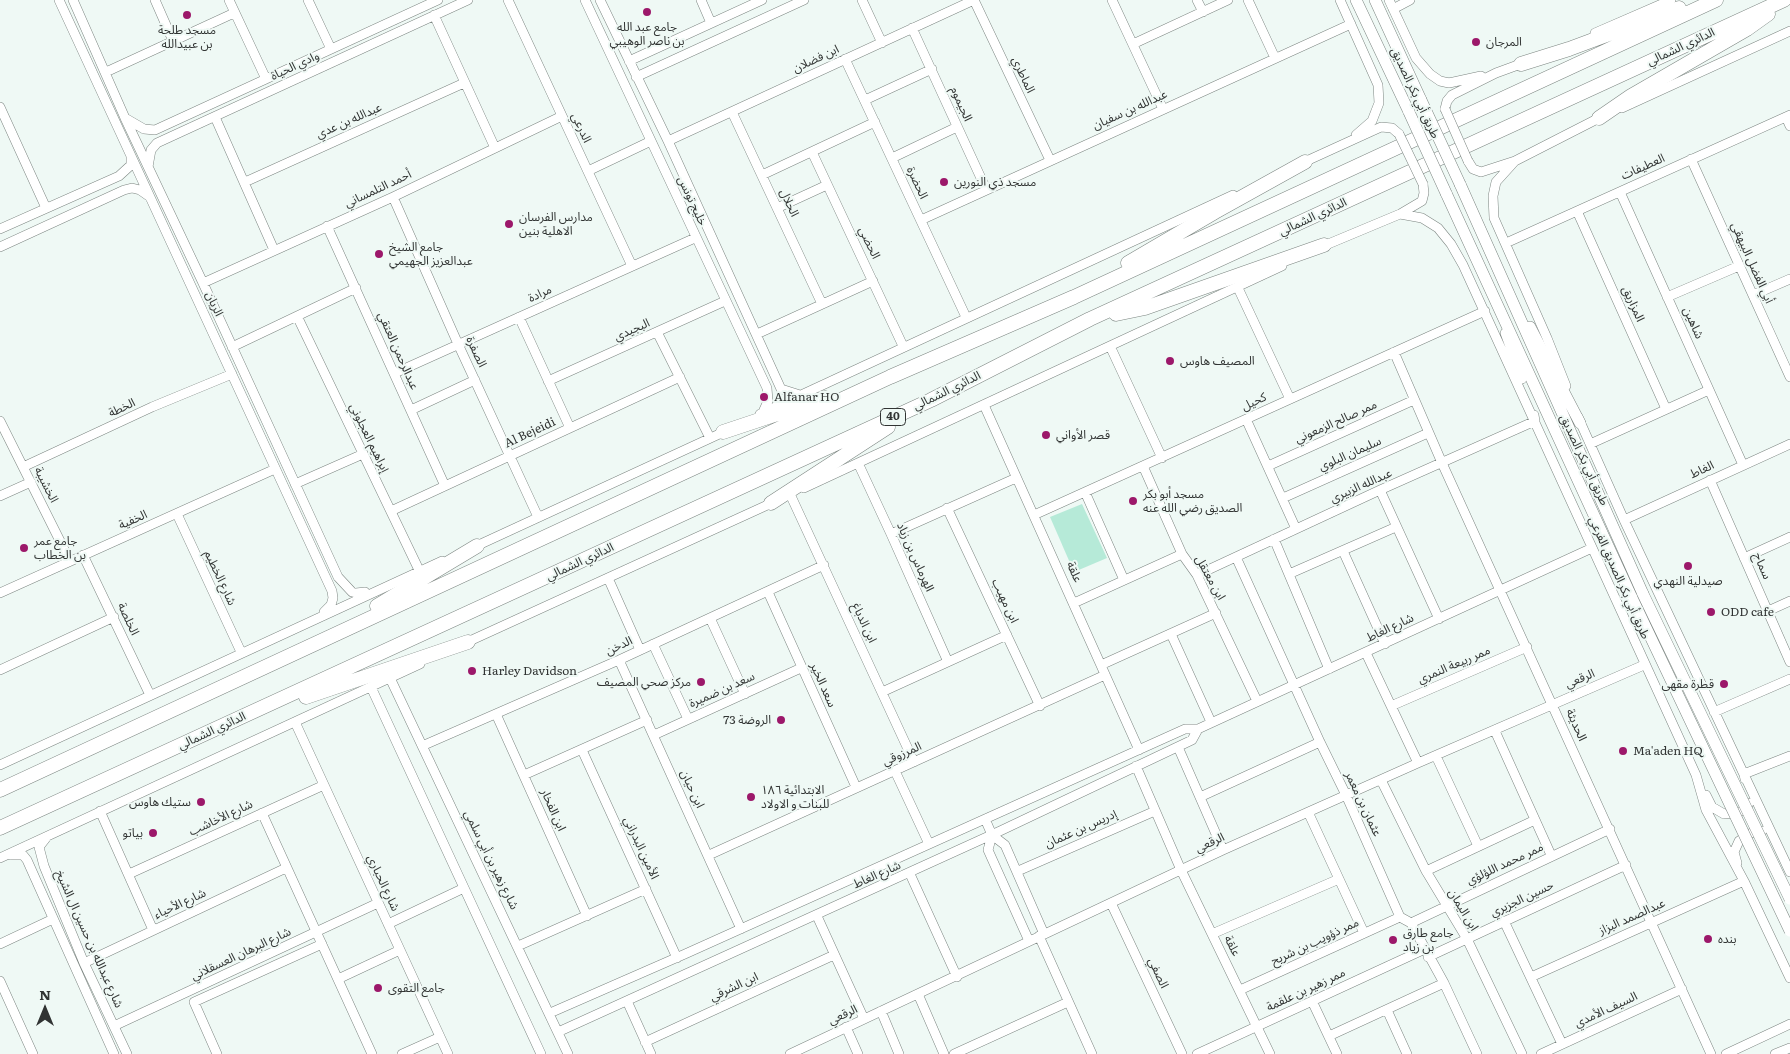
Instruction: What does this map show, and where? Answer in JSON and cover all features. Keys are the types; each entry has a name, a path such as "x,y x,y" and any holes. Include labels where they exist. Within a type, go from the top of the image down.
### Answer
{"highway":[{"path":"1521,64 1569,49 1701,0"},
{"path":"0,790 890,377 1074,297 1716,0"},
{"path":"1599,118 1630,96 1747,29 1785,0"},
{"name":"الدائري الشمالي","path":"0,828 239,720 931,400 1090,319 1785,0"},
{"path":"1074,297 1215,212 1305,162"},
{"path":"1090,319 1145,308 1324,245"},
{"path":"717,435 890,377"},
{"path":"771,503 931,400"},
{"path":"310,645 477,546"},
{"path":"239,720 468,642"}],"main road":[{"name":"طريق أبي بكر الصديق","path":"1356,0 1632,598 1790,931"},
{"name":"طريق أبي بكر الصديق","path":"1375,0 1460,184 1643,594 1790,899"},
{"path":"1503,282 1538,341 1580,423"}],"street":[{"path":"60,3 74,0"},
{"name":"الريان","path":"74,0 125,118 342,583"},
{"path":"154,0 173,40"},
{"path":"229,0 266,79"},
{"path":"308,0 331,50"},
{"name":"وادي الحياة","path":"125,118 144,129 155,130 438,0"},
{"name":"وادي الحياة","path":"148,168 151,150 157,143 468,0"},
{"name":"الدرعي","path":"508,0 632,266"},
{"name":"خليج تونس","path":"585,0 767,388 768,401 763,412"},
{"name":"خليج تونس","path":"600,0 668,141 781,389 800,395"},
{"path":"701,0 711,23"},
{"path":"629,61 762,0"},
{"path":"636,77 804,0"},
{"path":"862,0 882,43"},
{"name":"ابن فضلان","path":"668,141 974,0"},
{"name":"الماطري","path":"974,0 1050,160"},
{"path":"1112,0 1163,109"},
{"path":"1197,0 1203,12"},
{"path":"1133,44 1228,0"},
{"path":"1248,0 1276,58"},
{"path":"0,765 419,570 477,546 717,435 903,346 1348,142 1372,121 1379,103 1378,85 1340,0"},
{"path":"1410,0 1391,4 1416,58 1430,74 1449,83 1496,73"},
{"path":"1671,0 1496,73 1452,95 1445,109 1473,169 1481,172 1515,161 1599,118 1790,32"},
{"name":"الريان","path":"60,3 331,588"},
{"path":"106,72 234,13"},
{"path":"434,16 494,148"},
{"name":"عبدالله بن سفيان","path":"921,220 1351,24"},
{"name":"الجيموم","path":"912,28 986,189"},
{"path":"665,46 671,61"},
{"name":"الحضرة","path":"845,59 966,317"},
{"path":"865,100 932,69"},
{"name":"عبدالله بن عدي","path":"245,182 464,83"},
{"path":"0,107 46,208"},
{"name":"الحلال","path":"732,112 822,304"},
{"name":"أحمد التلمساني","path":"203,282 393,197 562,116"},
{"path":"1788,116 1790,126"},
{"name":"العطيفات","path":"1506,243 1788,116"},
{"path":"215,117 274,250"},
{"path":"174,122 179,132"},
{"path":"762,174 875,122"},
{"path":"892,158 958,127"},
{"name":"الدائري الشمالي","path":"3,857 984,406 1238,288 1324,245 1400,214 1422,201 1424,193 1423,184 1399,134 1392,128 1381,127 1348,142"},
{"path":"588,171 651,141"},
{"name":"الحضي","path":"812,152 903,346"},
{"path":"0,229 125,172 131,165 130,154"},
{"name":"أبي الفضل البيهقي","path":"1691,159 1739,266 1786,360 1790,377"},
{"path":"1515,161 1496,182 1493,196 1494,218 1547,338 1580,423 1790,872"},
{"path":"102,183 109,196"},
{"path":"777,208 827,185"},
{"path":"0,247 124,190 132,188 140,190 151,198"},
{"name":"شاهين","path":"1620,192 1743,465"},
{"name":"الصفرة","path":"393,197 538,517"},
{"name":"المزاريق","path":"1577,211 1666,409"},
{"name":"طريق أبي بكر الصديق الفرعي","path":"1400,214 1422,218 1438,228 1463,265 1644,665 1696,775 1706,810 1790,978"},
{"name":"عبدالرحمن العتقي","path":"327,226 445,486"},
{"name":"مرادة","path":"395,373 695,238"},
{"path":"1667,297 1739,266"},
{"path":"1753,295 1790,279"},
{"path":"757,334 873,282"},
{"path":"232,347 356,288"},
{"path":"1238,288 1290,399"},
{"path":"1493,294 1535,421"},
{"name":"البجيدي","path":"548,381 725,301"},
{"name":"كحيل","path":"1034,515 1485,311"},
{"name":"إبراهيم العجلوني","path":"297,316 419,570"},
{"path":"518,317 570,428"},
{"path":"657,332 680,377 717,435"},
{"path":"1110,346 1162,458"},
{"name":"الحديثة","path":"1394,352 1428,432 1711,1054"},
{"path":"755,364 767,359"},
{"name":"الخطة","path":"23,467 152,407 232,374"},
{"name":"Al Bejeidi","path":"390,511 680,377"},
{"path":"411,410 476,380"},
{"path":"1590,444 1709,390"},
{"name":"ممر صالح الزمعوني","path":"1268,466 1414,400"},
{"name":"علقة","path":"984,406 1139,750"},
{"path":"1246,419 1296,529"},
{"name":"الخشيبة","path":"0,421 70,561"},
{"name":"عبدالله الزبيري","path":"1197,575 1535,421"},
{"name":"سليمان البلوي","path":"1283,498 1428,432"},
{"name":"الغاط","path":"1624,520 1790,444"},
{"path":"295,484 363,454"},
{"name":"الهرماس بن زياد","path":"858,463 892,534 948,662"},
{"name":"ابن معتقل","path":"1143,466 1182,554 1197,575 1257,701"},
{"name":"الخفية","path":"1,590 177,514 275,469"},
{"path":"892,534 1016,478"},
{"name":"سماح","path":"1710,480 1790,662"},
{"path":"0,496 31,482"},
{"path":"1380,490 1439,619"},
{"path":"1085,492 1124,580"},
{"name":"ابن الدباغ","path":"790,494 914,762"},
{"name":"ابن مهيب","path":"947,508 1040,706"},
{"name":"شارع الخطيم","path":"177,514 241,652"},
{"path":"1289,574 1396,527"},
{"path":"1744,558 1790,537"},
{"path":"1274,540 1329,669"},
{"name":"شارع الغاط","path":"550,1013 677,958 1185,728 1198,729 1592,548"},
{"path":"1344,551 1385,644"},
{"path":"1074,603 1182,554"},
{"name":"الخلصة","path":"83,555 150,695"},
{"name":"عثمان بن معمر","path":"1236,556 1400,917"},
{"name":"الدخن","path":"422,746 619,660 824,565"},
{"path":"608,578 640,650"},
{"path":"319,617 331,605 333,598 331,588 342,583 352,592 356,593 376,590"},
{"name":"سعد الخير","path":"768,592 856,788"},
{"path":"1768,611 1790,601"},
{"path":"1101,665 1216,613"},
{"path":"0,670 114,617"},
{"path":"710,618 745,694"},
{"path":"1171,634 1211,722"},
{"path":"882,692 1007,635"},
{"path":"653,644 688,719"},
{"name":"ممر ربيعة النمري","path":"1391,706 1527,647"},
{"path":"1366,653 1418,763"},
{"name":"ابن حيان","path":"619,660 741,929"},
{"name":"الرقعي","path":"791,1054 1223,850 1644,665"},
{"name":"سعد بن ضميرة","path":"654,735 801,668"},
{"name":"المرزوقي","path":"709,855 1105,675"},
{"name":"شارع زهير بن أبي سلمي","path":"390,678 568,1054"},
{"path":"1714,712 1790,679"},
{"path":"371,687 541,1054"},
{"name":"ابن الفخار","path":"496,714 586,916"},
{"path":"524,775 647,720"},
{"name":"شارع الحباري","path":"295,722 448,1054"},
{"name":"شارع الغاط","path":"558,1032 910,874 1192,740 1198,729"},
{"path":"1495,731 1551,856"},
{"path":"1200,797 1320,742"},
{"path":"1178,746 1223,850"},
{"name":"الأمين البدراني","path":"582,750 677,958"},
{"path":"1436,756 1478,846"},
{"path":"1744,774 1790,756"},
{"name":"علقة","path":"1136,766 1181,870 1270,1054"},
{"path":"895,771 929,844"},
{"path":"1696,775 1712,807 1724,814 1737,813 1746,809 1752,798 1744,774"},
{"name":"ابن اليمان","path":"1381,780 1426,871 1467,939 1522,1054"},
{"name":"شارع الأخاشب","path":"129,874 324,785"},
{"path":"100,811 153,930"},
{"name":"إدريس بن عثمان","path":"1018,871 1155,811"},
{"path":"1308,812 1364,933"},
{"path":"262,813 372,1054"},
{"path":"985,819 992,835 1005,845 1018,871 1068,1002 1092,1054"},
{"path":"1426,871 1535,820"},
{"name":"ممر محمد اللؤلؤي","path":"1411,923 1610,829"},
{"path":"1741,877 1734,852 1739,841 1747,834 1756,831 1766,832 1782,853"},
{"name":"شارع عبدالله بن حسين ال الشيخ","path":"49,835 39,847 44,866 84,963 127,1054"},
{"path":"992,835 988,850 1029,941"},
{"name":"شارع عبدالله بن حسين ال الشيخ","path":"3,857 23,855 32,870 114,1054"},
{"path":"32,870 33,860 40,860 44,866"},
{"name":"حسين الجزيري","path":"1427,953 1467,939 1626,865"},
{"name":"شارع الأحياء","path":"84,963 286,868"},
{"path":"910,874 957,976"},
{"name":"عبدالصمد البزاز","path":"1530,977 1652,922 1741,877"},
{"path":"1212,934 1339,879"},
{"path":"388,924 464,888"},
{"path":"518,946 646,889"},
{"name":"الصفي","path":"1111,903 1182,1054"},
{"name":"شارع البرهان العسقلاني","path":"114,1026 378,904"},
{"path":"817,916 864,1019"},
{"path":"1400,917 1411,923 1444,983 1477,1054"},
{"name":"ممر ذؤويب بن شريح","path":"1240,990 1400,917"},
{"path":"0,944 53,919"},
{"path":"1504,921 1562,1044"},
{"path":"217,1054 194,1002 322,944"},
{"path":"338,979 400,950"},
{"name":"ممر زهير بن علقمة","path":"1197,1054 1312,1001 1427,953"},
{"name":"ابن الشرقي","path":"645,1042 834,955"},
{"path":"0,981 33,1054"},
{"path":"1329,1036 1444,983"},
{"name":"السيف الأمدي","path":"1541,1054 1682,989"},
{"path":"918,994 944,1054"},
{"path":"627,1001 651,1054"},
{"path":"1312,1001 1337,1054"},
{"path":"954,1054 1068,1002"},
{"path":"1387,1010 1407,1054"},
{"path":"880,1011 899,1054"},
{"path":"846,1027 858,1054"},
{"path":"1726,1054 1789,1027"},
{"path":"402,1054 440,1037"},
{"path":"1775,1054 1790,1048"}],"green space":[{"path":"1082,504 1107,558 1074,572 1050,517"}],"place":[{"name":"جامع عبد الله بن ناصر الوهيبي","path":"647,12"},
{"name":"مسجد طلحة بن عبيدالله","path":"187,15"},
{"name":"المرجان","path":"1476,42"},
{"name":"مسجد ذي النورين","path":"944,182"},
{"name":"مدارس الفرسان الاهلية بنين","path":"509,224"},
{"name":"جامع الشيخ عبدالعزيز الجهيمي","path":"379,254"},
{"name":"المصيف هاوس","path":"1170,361"},
{"name":"Alfanar HO","path":"764,397"},
{"name":"قصر الأواني","path":"1046,435"},
{"name":"مسجد أبو بكر الصديق رضي الله عنه","path":"1133,501"},
{"name":"جامع عمر بن الخطاب","path":"24,548"},
{"name":"صيدلية النهدي","path":"1688,566"},
{"name":"ODD cafe","path":"1711,612"},
{"name":"Harley Davidson","path":"472,671"},
{"name":"مركز صحي المصيف","path":"701,682"},
{"name":"قطرة مقهى","path":"1724,684"},
{"name":"الروضة 73","path":"781,720"},
{"name":"Ma'aden HQ","path":"1623,751"},
{"name":"الابتدائية ١٨٦ للبنات و الاولاد","path":"751,797"},
{"name":"ستيك هاوس","path":"201,802"},
{"name":"بياتو","path":"153,833"},
{"name":"بنده","path":"1708,939"},
{"name":"جامع طارق بن زياد","path":"1393,940"},
{"name":"جامع التقوى","path":"378,988"}]}
